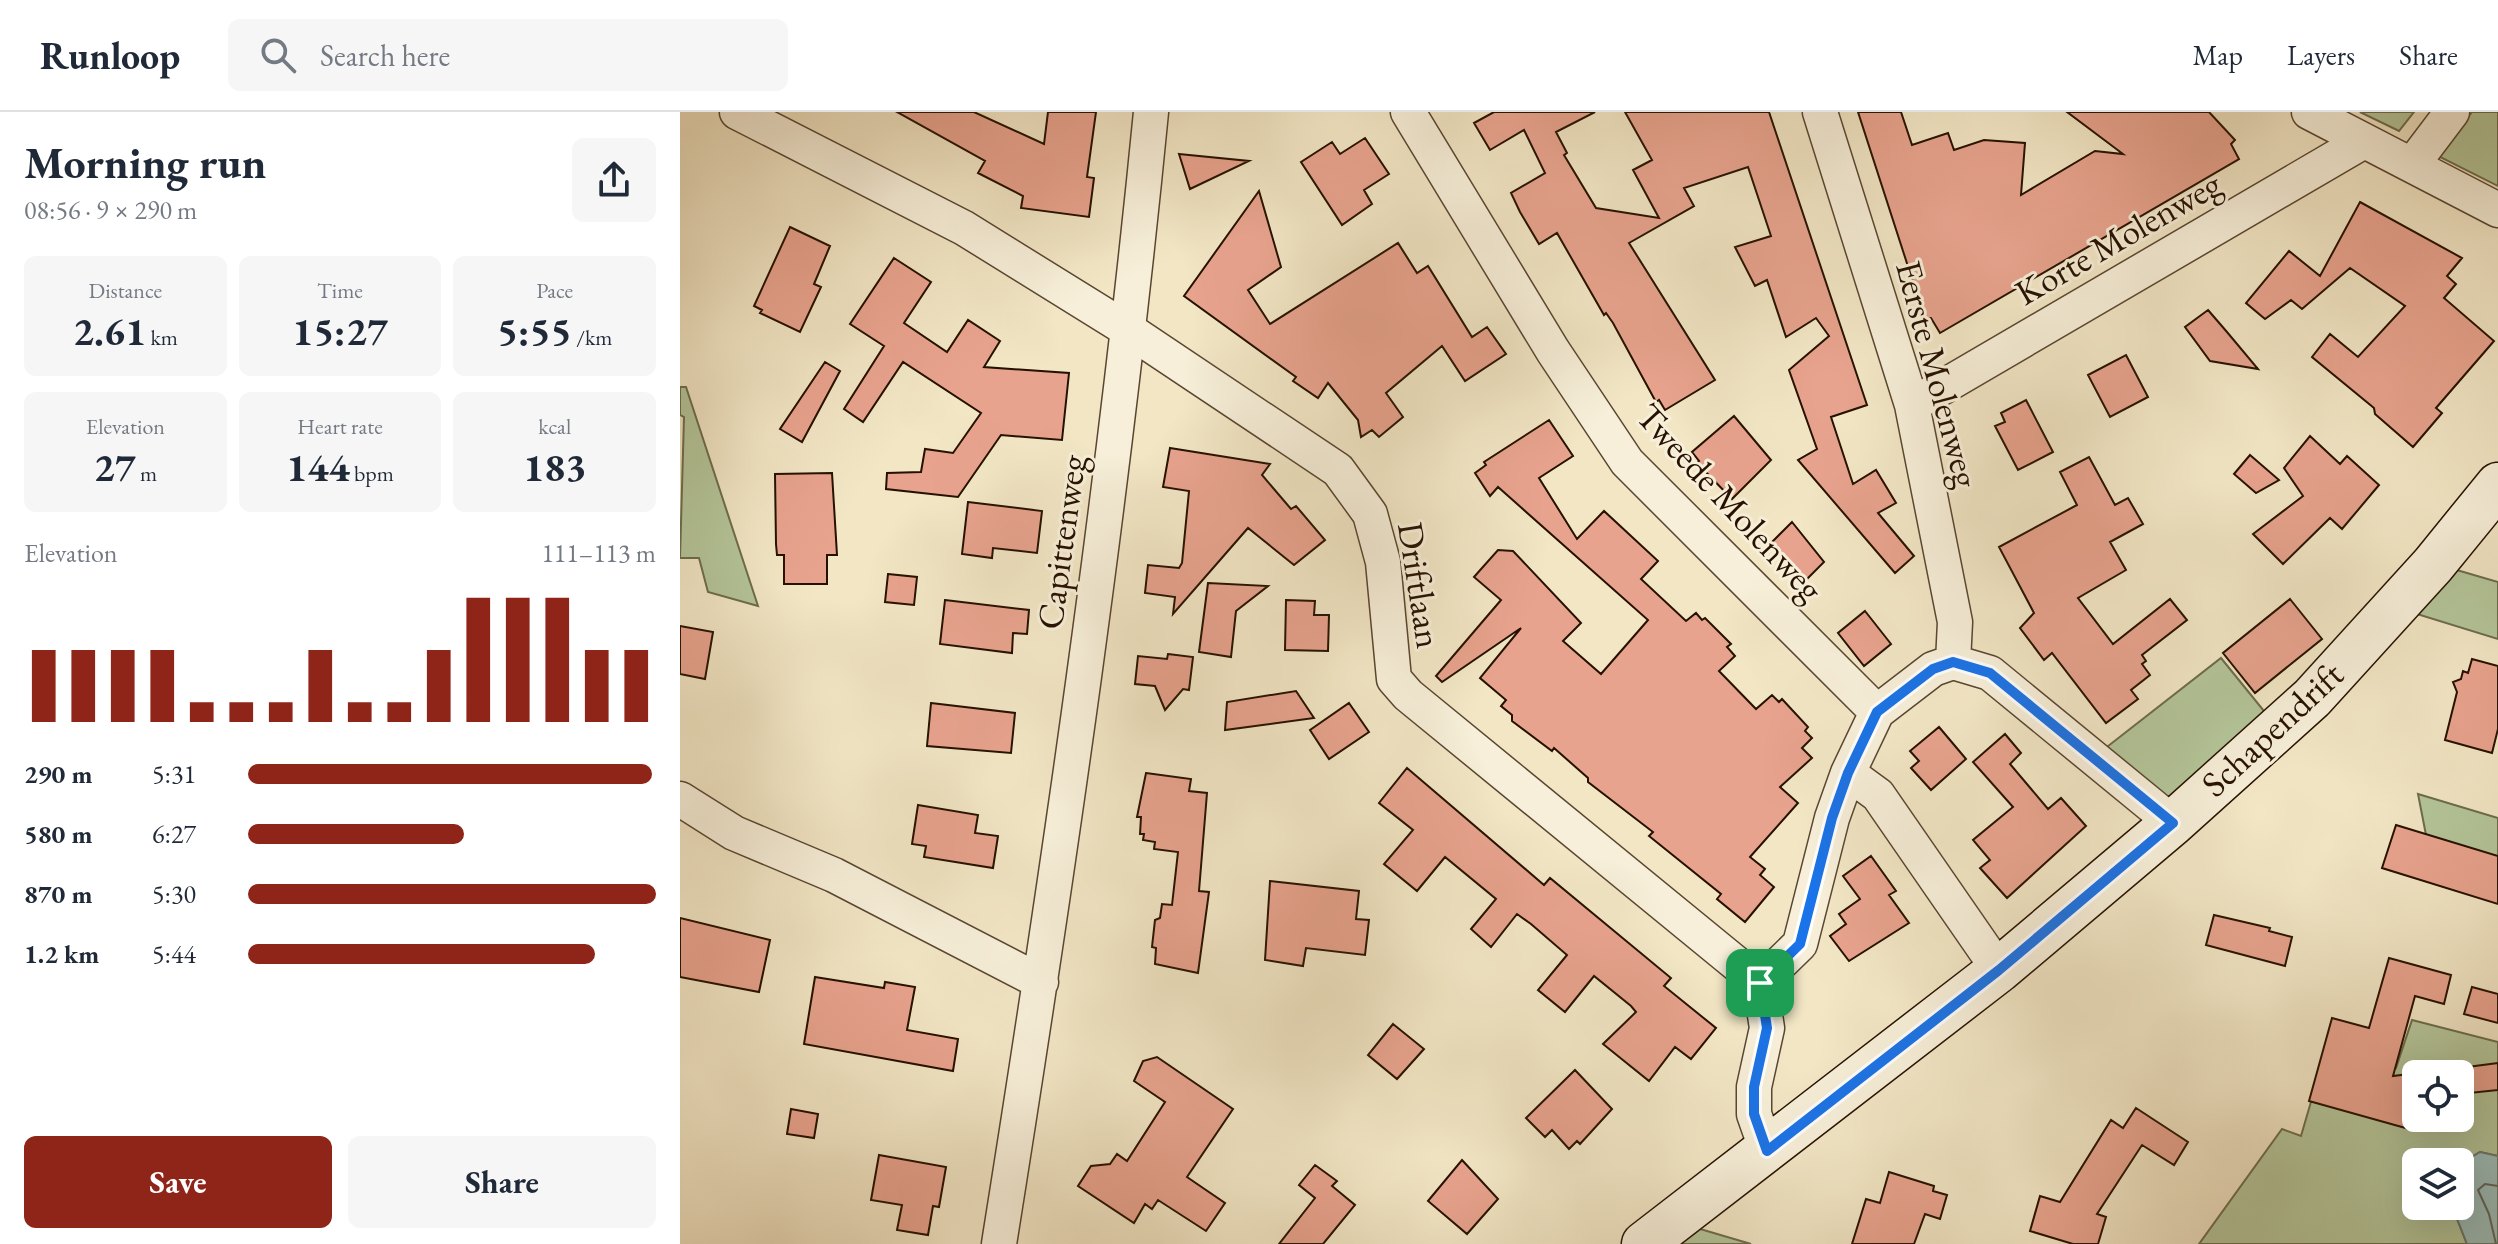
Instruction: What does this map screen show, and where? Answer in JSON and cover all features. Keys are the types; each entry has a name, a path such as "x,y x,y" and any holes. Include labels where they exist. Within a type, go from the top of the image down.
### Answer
{"street":[{"name":"Driftlaan","path":"737,112 964,228 1130,331 1338,470 1370,514 1383,562 1394,679 1408,695 1760,983"},
{"name":"Capittenweg","path":"999,1244 1041,982 1130,331 1151,112"},
{"name":"Tweede Molenweg","path":"1408,112 1553,351 1627,462 1877,712"},
{"name":"Eerste Molenweg","path":"1820,112 1912,405 1955,622 1953,662"},
{"path":"2309,112 2498,210"},
{"path":"2412,165 2452,112"},
{"name":"Korte Molenweg","path":"1912,405 2364,141"},
{"name":"Schapendrift","path":"1644,1244 1999,970 2173,823 2312,698 2433,565 2498,485"},
{"path":"1767,1151 1754,1114 1754,1087 1767,1028 1760,983 1800,944 1832,818 1848,773 1877,712 1933,669 1953,662 1990,673 2173,823"},
{"path":"1848,773 1878,795 1999,970"},
{"path":"680,799 734,833 834,875 1041,982"}],"green space":[{"path":"2360,112 2414,112 2399,131"},
{"path":"2472,112 2498,112 2498,186 2438,156"},
{"path":"680,387 686,387 758,606 708,592 699,558 680,558 684,417 680,415"},
{"path":"2443,566 2498,582 2498,639 2404,610"},
{"path":"2221,658 2268,716 2182,798 2158,802 2103,750"},
{"path":"2418,794 2498,818 2498,868 2426,835"},
{"path":"2412,1020 2498,1042 2498,1156 2480,1152 2474,1156 2474,1148 2402,1148 2402,1220 2458,1220 2467,1244 2199,1244 2282,1129 2301,1136 2327,1047 2396,1068"},
{"path":"1690,1226 1751,1244 1666,1244"}],"water":[{"path":"2480,1152 2498,1156 2498,1244 2467,1244 2458,1220 2474,1220 2474,1156"}],"building":[{"path":"897,112 974,112 1044,144 1048,112 1096,112 1087,177 1094,178 1089,217 1021,208 1023,196 978,173 985,161"},
{"path":"1494,112 1595,112 1556,132 1567,153 1564,155 1596,208 1659,218 1633,170 1652,160 1625,112 1769,112 1867,405 1831,417 1853,484 1876,470 1896,503 1878,513 1914,556 1895,573 1798,460 1817,449 1789,370 1829,336 1816,318 1786,337 1767,280 1755,286 1735,247 1771,236 1748,167 1684,188 1694,206 1629,243 1715,380 1665,410 1659,400 1656,402 1613,323 1606,313 1604,315 1557,233 1539,244 1520,212 1511,193 1545,173 1524,130 1490,150 1474,123"},
{"path":"1858,112 1901,112 1912,145 1948,133 1954,150 1984,140 2025,143 2021,195 2095,151 2123,154 2067,112 2209,112 2235,140 2231,144 2239,159 1940,333 1931,318 1925,319"},
{"path":"1365,138 1389,174 1364,190 1372,204 1342,225 1301,162 1332,142 1340,154"},
{"path":"1179,154 1249,161 1190,189"},
{"path":"1259,191 1281,267 1248,290 1270,324 1398,243 1417,273 1428,266 1472,337 1487,327 1506,354 1465,381 1442,346 1386,393 1403,417 1379,437 1372,430 1361,437 1358,420 1328,383 1318,398 1293,381 1296,377 1184,296"},
{"path":"2360,202 2462,258 2447,276 2456,284 2444,298 2494,341 2436,408 2442,413 2413,447 2375,414 2374,408 2312,357 2330,334 2358,357 2405,306 2350,268 2302,309 2291,300 2265,319 2246,303 2289,251 2320,276"},
{"path":"790,227 830,246 814,284 821,287 800,332 760,313 762,310 754,306"},
{"path":"894,258 931,282 904,323 947,352 968,320 1000,341 984,367 1069,373 1062,440 1001,435 958,497 886,489 887,473 921,472 925,449 953,453 981,413 903,362 863,422 844,409 884,346 850,324"},
{"path":"2208,310 2258,369 2210,361 2185,327"},
{"path":"2126,355 2148,397 2110,417 2088,375"},
{"path":"825,362 840,371 802,442 780,429"},
{"path":"2026,400 2053,452 2018,470 1995,426 2005,422 2001,413"},
{"path":"1734,416 1771,460 1732,499 1697,463 1699,461 1692,452"},
{"path":"1549,420 1573,456 1539,478 1577,539 1604,511 1658,561 1641,579 1686,621 1696,613 1731,644 1727,647 1735,656 1719,671 1756,709 1772,695 1779,702 1782,699 1808,727 1805,731 1812,738 1802,748 1812,758 1780,787 1798,803 1750,857 1765,869 1760,875 1774,887 1745,922 1717,899 1721,894 1649,836 1653,832 1588,782 1588,778 1554,748 1552,751 1512,721 1512,715 1501,706 1506,700 1480,678 1521,628 1442,682 1436,676 1501,600 1474,577 1498,550 1513,551 1581,623 1563,641 1601,674 1648,620 1498,487 1490,496 1475,473 1486,465 1484,462"},
{"path":"2310,436 2340,464 2347,456 2379,485 2342,529 2330,518 2283,564 2253,534 2303,496 2284,468"},
{"path":"1170,448 1270,464 1262,475 1291,509 1296,506 1325,540 1294,565 1248,528 1173,614 1175,597 1145,593 1148,565 1179,568 1182,563 1189,491 1163,487"},
{"path":"2250,455 2279,480 2256,493 2234,474"},
{"path":"2089,457 2115,505 2128,498 2143,524 2110,542 2126,570 2078,598 2113,644 2170,599 2187,620 2142,655 2146,661 2142,664 2150,675 2131,690 2138,699 2106,723 2052,653 2044,660 2020,628 2034,613 1999,547 2077,505 2060,472"},
{"path":"832,473 837,555 827,555 827,584 784,584 784,555 777,555 776,544 775,474"},
{"path":"968,502 1042,511 1037,553 993,548 992,558 962,554"},
{"path":"1792,522 1824,562 1804,582 1769,545"},
{"path":"888,574 917,577 914,605 885,602"},
{"path":"1208,583 1268,586 1236,611 1231,657 1199,652"},
{"path":"2290,599 2322,639 2255,693 2223,653"},
{"path":"945,600 1029,610 1027,634 1013,633 1012,653 940,644"},
{"path":"1286,600 1315,601 1314,615 1329,615 1328,651 1285,650"},
{"path":"1865,611 1891,644 1864,666 1838,633"},
{"path":"680,626 713,632 705,679 680,674"},
{"path":"1168,654 1193,657 1189,690 1183,689 1165,710 1155,686 1135,684 1138,656 1167,659"},
{"path":"2472,659 2498,666 2498,729 2492,753 2445,740 2457,692 2453,682 2461,679 2463,671 2468,673"},
{"path":"1296,691 1314,718 1225,730 1227,702"},
{"path":"931,703 1015,713 1011,753 927,746"},
{"path":"1349,703 1369,732 1329,759 1310,730"},
{"path":"1939,727 1966,759 1931,790 1911,768 1919,761 1910,751"},
{"path":"2005,734 2021,753 2010,764 2048,809 2061,798 2086,826 2007,898 1980,868 1990,860 1973,840 2013,807 1973,762"},
{"path":"1407,768 1544,885 1550,878 1671,978 1664,986 1716,1028 1691,1059 1675,1047 1649,1081 1603,1044 1636,1012 1631,1006 1594,976 1565,1012 1538,990 1567,955 1531,924 1517,914 1491,947 1471,929 1496,899 1445,857 1417,891 1384,864 1413,830 1379,803"},
{"path":"1146,773 1191,779 1189,791 1207,793 1199,891 1209,892 1198,973 1155,964 1156,948 1152,947 1155,920 1160,918 1162,904 1172,905 1178,852 1154,849 1155,842 1143,840 1144,834 1140,834 1141,817 1137,817"},
{"path":"918,805 978,815 975,833 998,836 993,868 924,857 926,846 912,844"},
{"path":"2396,825 2498,856 2498,904 2382,868"},
{"path":"1871,856 1896,891 1889,895 1909,923 1849,961 1830,936 1846,924 1839,914 1860,899 1843,876"},
{"path":"1270,881 1359,891 1356,919 1369,920 1365,955 1306,948 1303,966 1265,960"},
{"path":"2214,915 2270,928 2269,931 2292,937 2285,966 2206,945"},
{"path":"680,918 770,940 759,992 680,977"},
{"path":"2389,958 2451,975 2444,1004 2415,996 2393,1076 2402,1075 2402,1127 2309,1101 2332,1018 2369,1028"},
{"path":"815,977 884,988 885,982 915,987 907,1030 958,1039 953,1071 804,1044"},
{"path":"2472,987 2498,994 2498,1023 2464,1014"},
{"path":"1393,1024 1424,1049 1397,1079 1368,1055"},
{"path":"1157,1057 1233,1109 1187,1177 1225,1203 1206,1231 1158,1200 1152,1209 1145,1204 1134,1223 1078,1186 1091,1166 1110,1164 1117,1154 1127,1161 1165,1102 1134,1081 1143,1061"},
{"path":"2498,1063 2498,1090 2474,1093 2474,1066"},
{"path":"1575,1070 1612,1109 1580,1144 1577,1141 1569,1149 1552,1130 1545,1137 1526,1118"},
{"path":"2136,1108 2188,1142 2174,1165 2142,1145 2097,1214 2106,1217 2098,1244 2073,1244 2030,1231 2040,1196 2060,1202 2111,1120 2123,1128"},
{"path":"791,1109 818,1114 814,1138 787,1134"},
{"path":"879,1155 946,1167 939,1207 933,1206 928,1235 897,1230 902,1205 871,1200"},
{"path":"1462,1160 1498,1199 1467,1234 1428,1201"},
{"path":"1315,1165 1337,1181 1332,1186 1355,1205 1323,1244 1279,1244 1315,1198 1299,1185"},
{"path":"1889,1172 1934,1186 1933,1191 1947,1195 1940,1219 1925,1214 1914,1244 1852,1244 1866,1199 1880,1203"}],"route":[{"path":"1953,662 1990,673 2173,823 1999,970 1767,1151 1754,1114 1754,1087 1767,1028 1760,983 1800,944 1832,818 1848,773 1877,712 1933,669 1953,662"}]}
